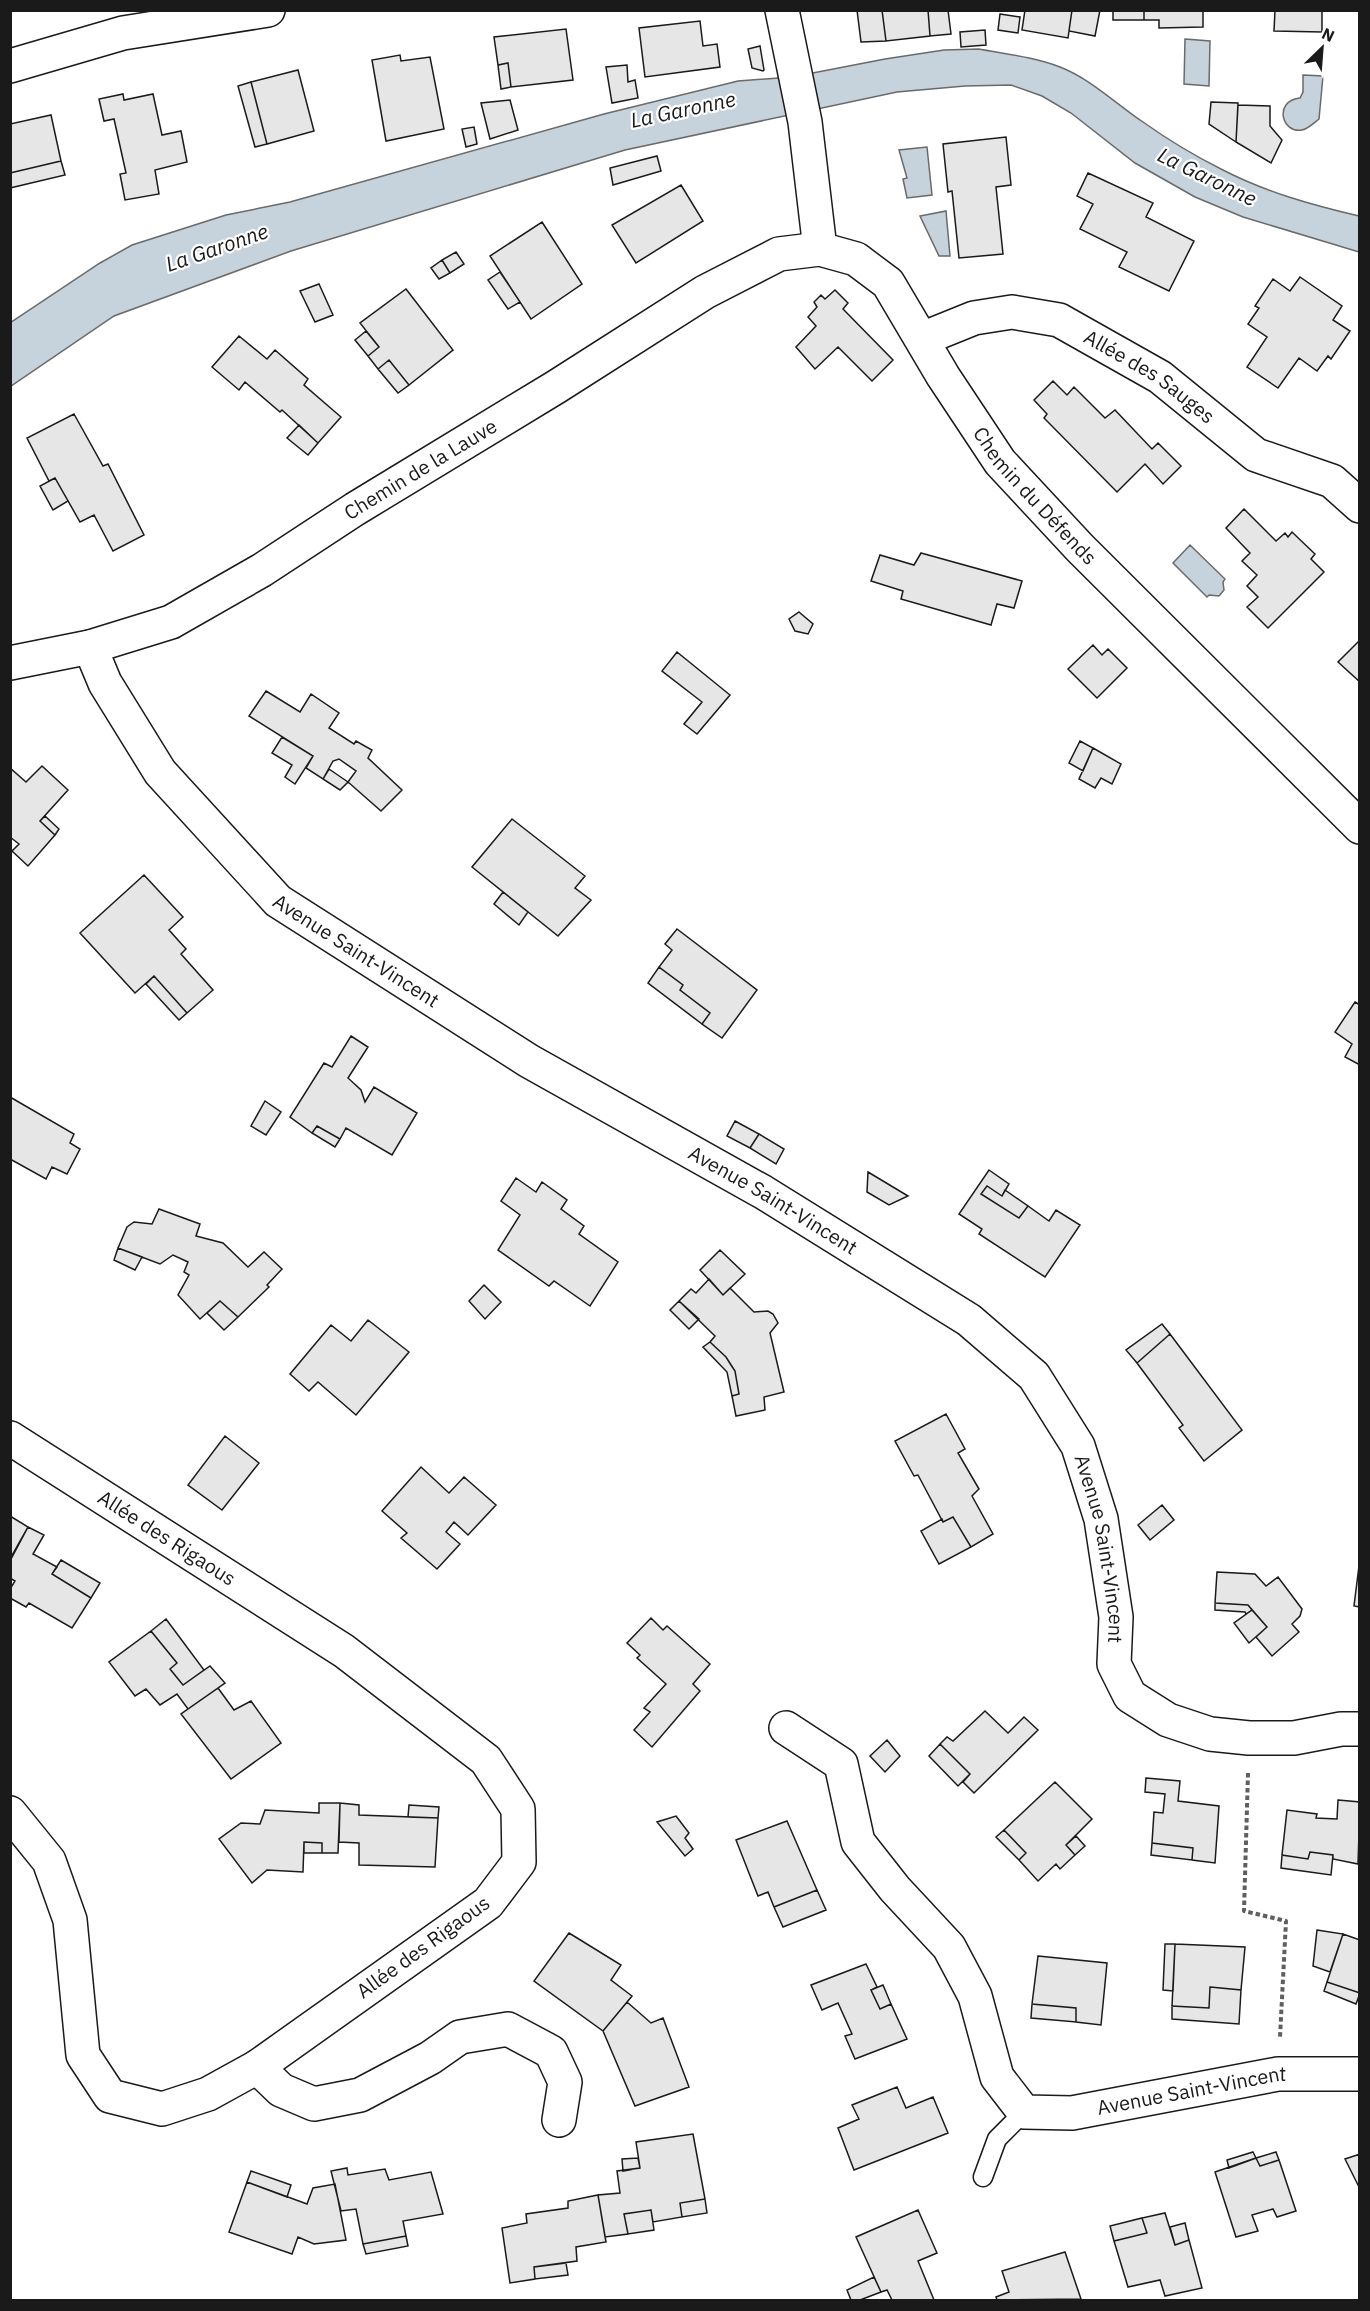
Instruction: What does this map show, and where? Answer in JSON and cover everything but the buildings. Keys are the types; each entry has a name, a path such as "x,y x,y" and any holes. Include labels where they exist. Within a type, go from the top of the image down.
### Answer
{"street":[{"path":"10,66 123,33 268,10"},
{"path":"782,10 805,122 820,249"},
{"name":"Chemin du Défends","path":"820,249 856,259 888,284 943,376 1000,462 1080,548 1359,827"},
{"name":"Chemin de la Lauve","path":"10,663 90,647 171,622 252,576 355,509 556,387 705,292 779,254 820,249"},
{"name":"Allée des Sauges","path":"922,339 974,318 1012,312 1059,320 1160,377 1256,455 1332,481 1359,506"},
{"name":"Avenue Saint-Vincent","path":"90,647 105,683 160,772 278,901 529,1061 763,1192 959,1314 1034,1376 1077,1446 1101,1519 1116,1617 1114,1664 1130,1696 1168,1720 1210,1734 1249,1738 1294,1738 1341,1729 1359,1729"},
{"name":"Allée des Rigaous","path":"10,1438 344,1651 486,1760 518,1809 519,1862 488,1903 257,2067 208,2094 162,2109 110,2096 82,2055 70,1920 49,1861 10,1813"},
{"path":"786,1728 841,1764 858,1842 895,1889 949,1947 975,1996 997,2077 1024,2112"},
{"path":"257,2067 281,2090 314,2104 360,2095 430,2058 460,2037 508,2029 551,2052 564,2082 559,2120"},
{"name":"Avenue Saint-Vincent","path":"1024,2112 1072,2113 1278,2074 1359,2074"}],"lane":[{"path":"983,2177 997,2139 1024,2112"}],"path":[{"path":"1249,1738 1244,1911 1286,1921 1278,2074"}],"water":[{"path":"1185,39 1210,41 1209,86 1184,84"},
{"name":"La Garonne","path":"979,49 1030,58 1060,67 1093,85 1171,141 1221,169 1289,197 1359,216 1359,252 1243,217 1195,197 1135,163 1071,113 1042,96 1011,85 965,86 897,92 625,150 291,251 114,316 11,386 10,323 100,263 132,245 226,215 290,202 604,114 738,81 792,77 944,50"},
{"path":"1303,75 1323,76 1319,119 1302,130 1295,130 1285,122 1283,110 1292,100 1300,98 1303,92"},
{"path":"927,147 932,195 907,198 903,179 907,178 899,150"},
{"path":"946,211 950,256 939,256 920,216"},
{"path":"1190,545 1225,579 1224,590 1219,596 1209,595 1207,597 1173,563"}]}
